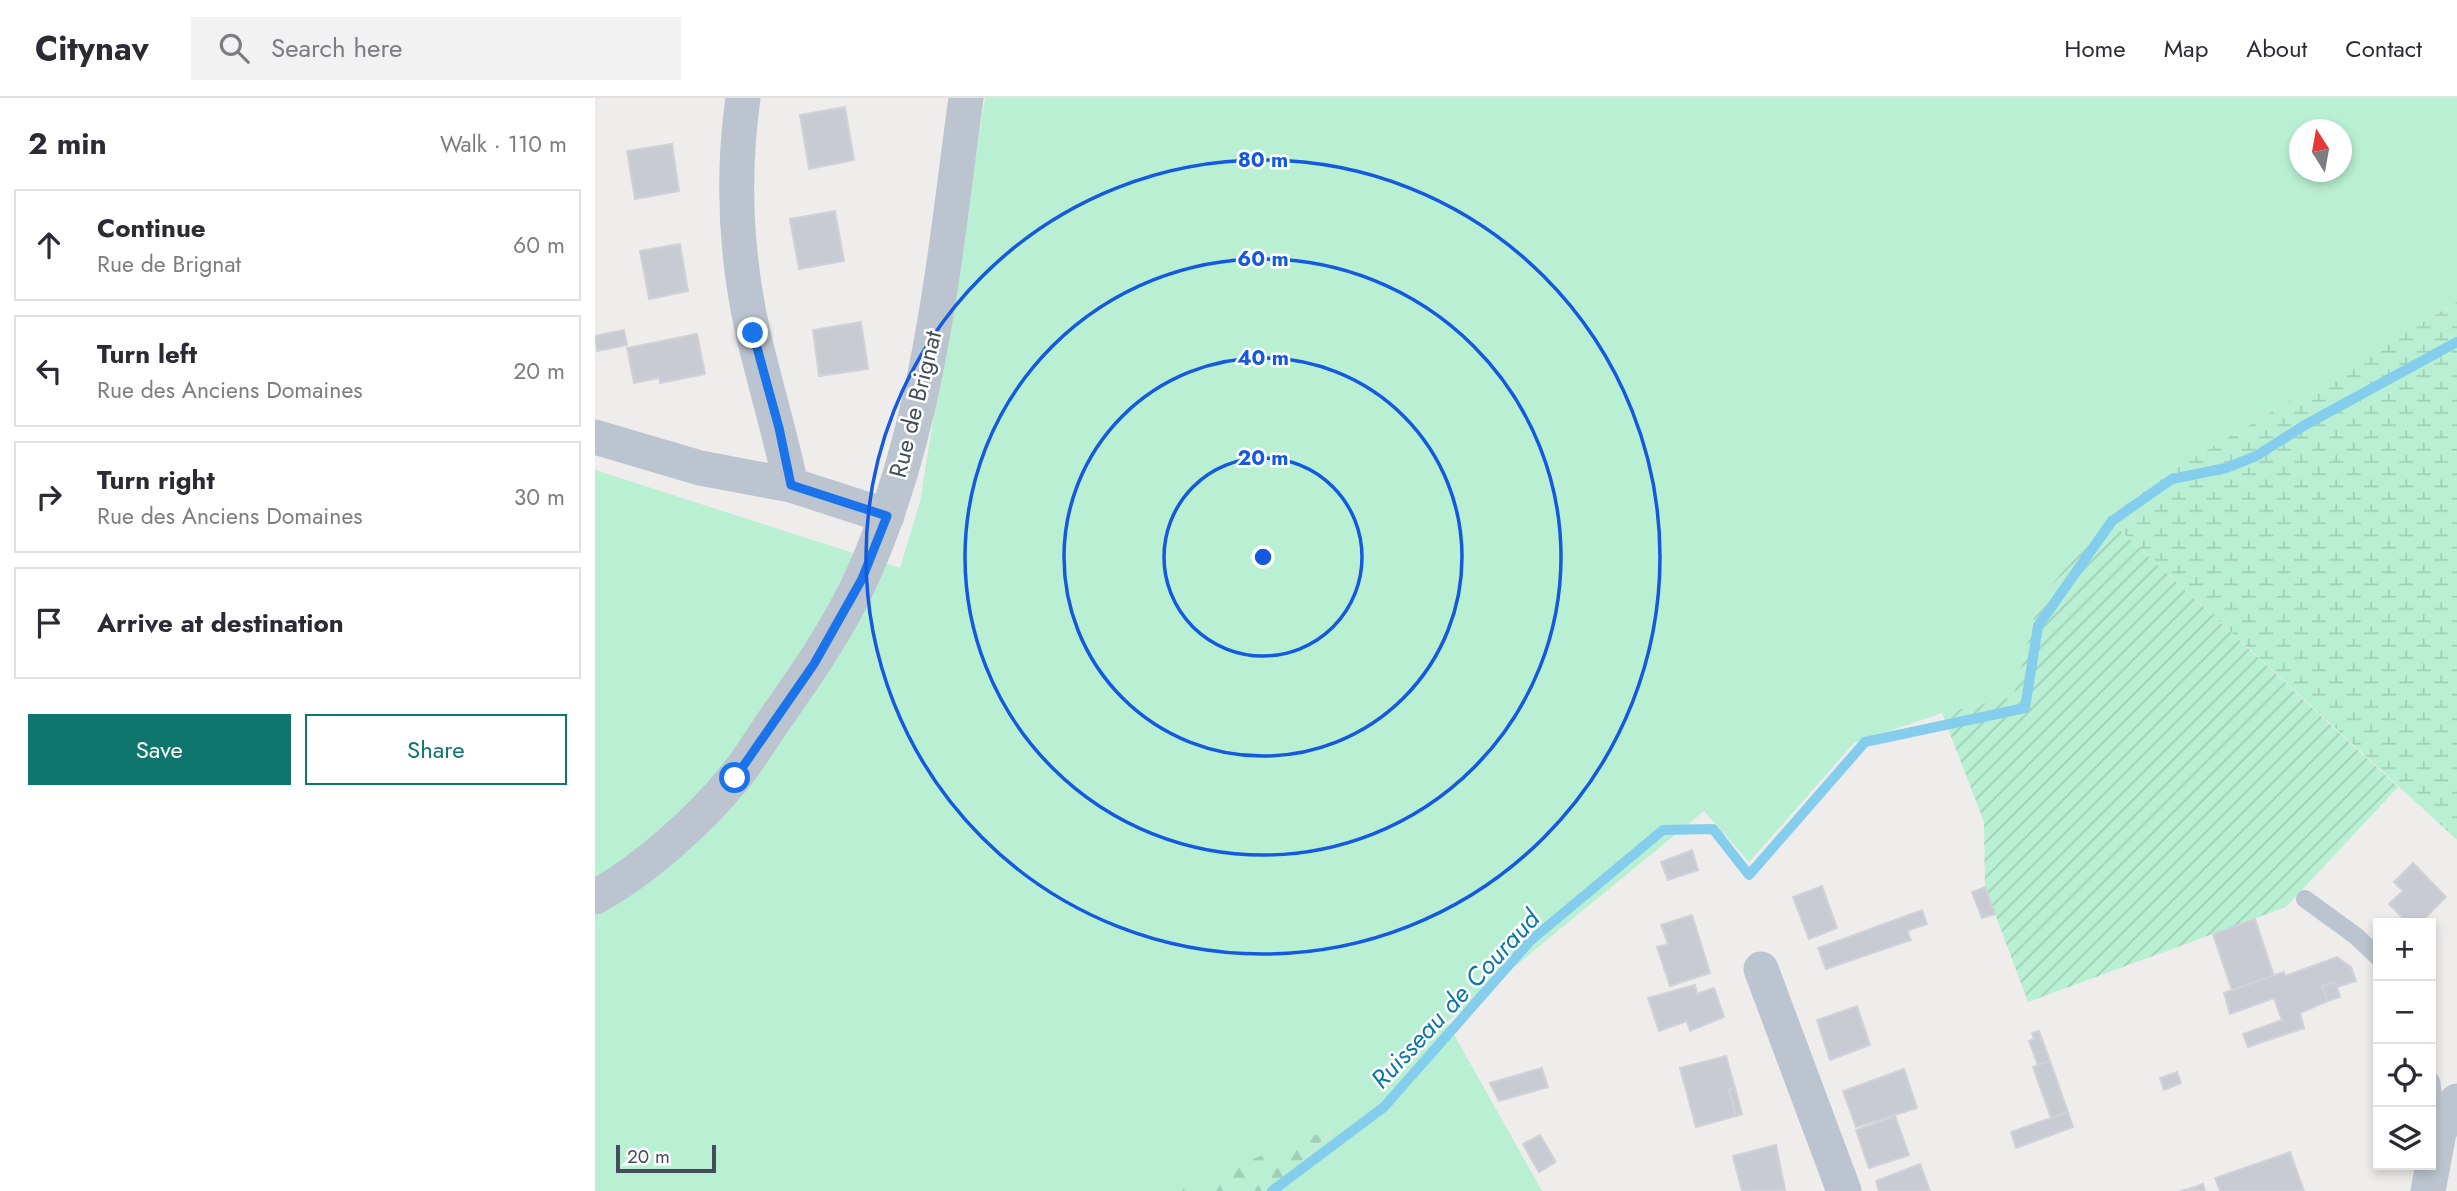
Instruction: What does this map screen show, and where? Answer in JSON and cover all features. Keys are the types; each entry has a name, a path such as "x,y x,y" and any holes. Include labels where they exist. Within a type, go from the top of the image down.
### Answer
{"street":[{"path":"743,98 737,140 739,240 753,333 779,428 791,485"},
{"name":"Rue de Brignat","path":"595,897 618,885 683,830 735,778 814,664 862,579 887,516 915,419 936,321 965,98"},
{"path":"595,437 700,468 791,485 887,516"},
{"path":"1761,970 1844,1191"},
{"path":"2428,1191 2439,1132 2457,1101"}],"lane":[{"path":"2305,899 2356,936 2373,952"},
{"path":"2435,1107 2439,1132"}],"green space":[{"path":"985,98 2457,98 2457,302 2122,500 2039,600 2013,697 1942,713 1854,743 1749,862 1704,811 1447,1022 1542,1191 1274,1191 1333,1130 1191,1183 1181,1191 595,1191 595,470 900,568 920,502"},
{"path":"2457,302 2457,840 2107,518 2122,500"},
{"path":"2107,518 2398,787 2286,907 2028,1002 1985,887 1984,822 1942,713 2013,697 2039,600"},
{"path":"1334,1128 1274,1191 1181,1191 1191,1183"}],"building":[{"path":"845,107 854,160 809,169 800,115"},
{"path":"672,144 679,191 635,199 627,151"},
{"path":"835,211 844,261 799,269 790,219"},
{"path":"680,244 688,291 649,299 640,251"},
{"path":"861,322 868,369 819,376 813,330"},
{"path":"624,330 627,345 597,351 595,336"},
{"path":"697,334 705,374 660,383 659,378 634,383 627,348"},
{"path":"1692,850 1698,870 1668,880 1661,862"},
{"path":"2413,863 2446,897 2425,918 2403,918 2389,904 2403,891 2394,882"},
{"path":"1822,886 1837,928 1809,939 1793,897"},
{"path":"1985,887 1995,914 1982,918 1972,892"},
{"path":"1922,910 1927,924 1907,931 1911,940 1826,969 1818,948"},
{"path":"1692,915 1710,973 1670,986 1657,947 1668,944 1661,925"},
{"path":"2255,919 2274,976 2232,990 2213,934"},
{"path":"2337,957 2351,967 2356,981 2337,987 2335,982 2322,986 2328,1001 2300,1013 2304,1028 2248,1047 2243,1034 2282,1020 2274,998 2230,1014 2224,993 2284,972 2285,976"},
{"path":"2335,982 2340,997 2328,1001 2322,986"},
{"path":"1695,985 1697,994 1714,988 1724,1017 1690,1031 1687,1021 1659,1031 1648,998"},
{"path":"1857,1006 1870,1045 1830,1060 1817,1020"},
{"path":"2039,1031 2050,1061 2038,1065 2029,1041 2034,1039 2032,1033"},
{"path":"1726,1056 1735,1088 1729,1089 1736,1116 1696,1127 1680,1068"},
{"path":"2050,1061 2068,1112 2051,1118 2033,1067"},
{"path":"1542,1068 1548,1087 1499,1101 1490,1083"},
{"path":"1904,1069 1917,1108 1856,1127 1843,1091"},
{"path":"2177,1072 2181,1083 2164,1090 2160,1078"},
{"path":"1735,1088 1742,1114 1736,1116 1729,1089"},
{"path":"2068,1112 2073,1127 2016,1148 2011,1132"},
{"path":"1895,1116 1909,1155 1869,1168 1856,1130"},
{"path":"1540,1135 1556,1162 1539,1172 1523,1144"},
{"path":"1776,1145 1785,1190 1742,1191 1733,1156"},
{"path":"2290,1152 2304,1191 2220,1191 2215,1178"},
{"path":"1920,1164 1930,1191 1879,1191 1876,1181"},
{"path":"2203,1184 2205,1191 2180,1191 2189,1189"}],"waterway":[{"name":"Ruisseau de Couraud","path":"1272,1191 1384,1107 1530,941 1663,830 1713,829 1749,875 1865,742 2025,708 2038,626 2112,521 2172,479 2226,468 2256,456 2305,425 2457,342"}],"route":[{"path":"735,778 814,664 862,579 887,516 791,485 779,428 753,333"}]}
